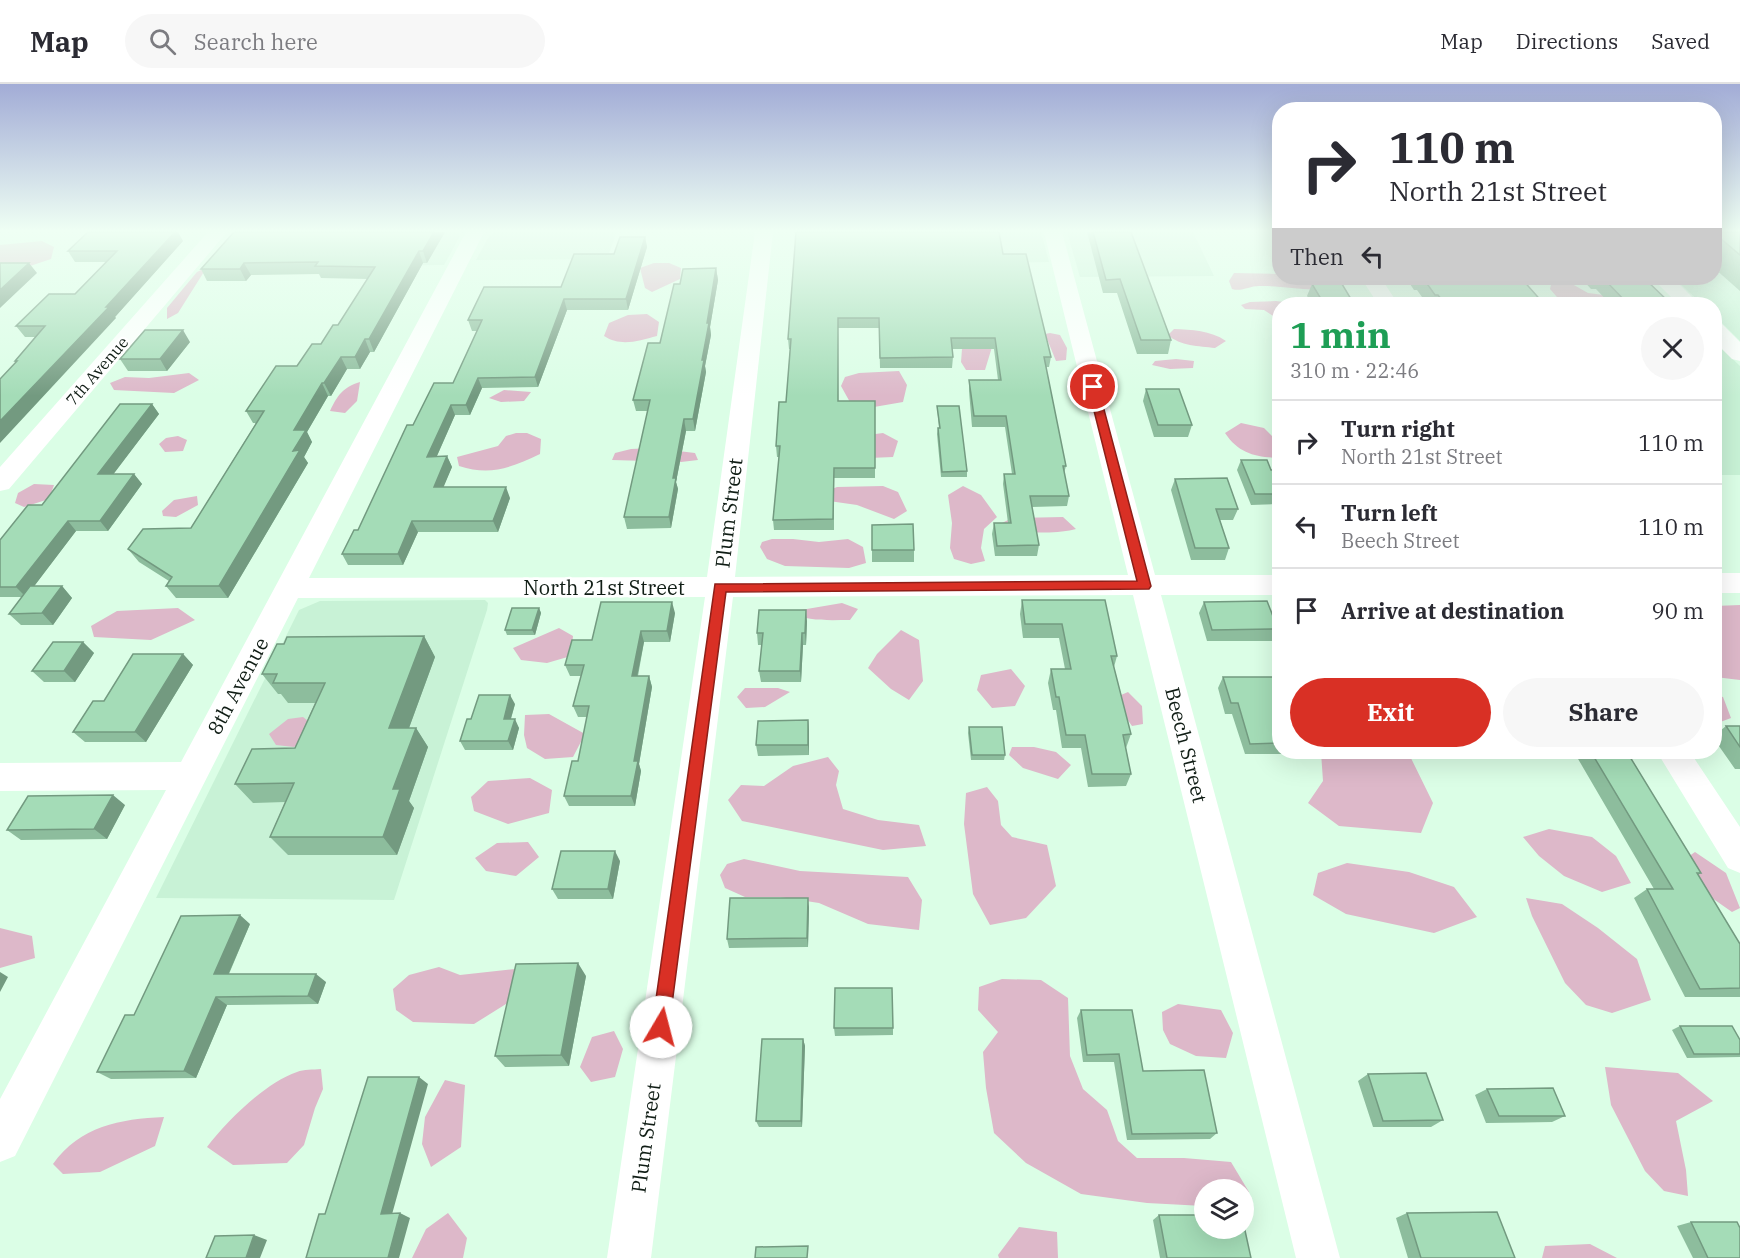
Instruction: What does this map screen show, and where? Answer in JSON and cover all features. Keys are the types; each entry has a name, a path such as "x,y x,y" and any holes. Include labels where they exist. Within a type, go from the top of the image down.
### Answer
{"street":[{"name":"7th Avenue","path":"0,483 171,287"},
{"name":"8th Avenue","path":"0,1141 446,287"},
{"name":"Plum Street","path":"629,1258 720,587 758,287"},
{"name":"Beech Street","path":"1067,287 1318,1258"},
{"path":"1722,337 1740,354"},
{"path":"1722,583 1740,583"},
{"name":"North 21st Street","path":"289,588 1272,585"},
{"path":"1677,759 1740,857"},
{"path":"0,777 191,776"}],"shaded area":[{"path":"185,287 195,287 178,313 167,319 167,308"},
{"path":"645,287 663,287 652,292"},
{"path":"1231,287 1253,287 1236,290"},
{"path":"1278,287 1336,287 1317,289"},
{"path":"1551,287 1577,287 1588,293 1608,297 1557,297"},
{"path":"1683,287 1740,287 1740,341 1722,323 1722,297 1694,297"},
{"path":"1272,301 1272,315 1264,310 1245,309 1241,305 1250,302"},
{"path":"647,314 659,322 657,336 623,342 604,336 609,323 628,315"},
{"path":"1174,329 1207,333 1226,341 1215,348 1190,345 1168,335"},
{"path":"1045,334 1060,335 1067,348 1066,360 1056,361"},
{"path":"963,336 992,347 985,370 966,370 961,362"},
{"path":"1722,349 1740,366 1740,475 1722,475"},
{"path":"1176,359 1194,361 1193,368 1170,369 1152,365 1155,361"},
{"path":"899,371 907,385 903,402 874,407 851,404 841,386 845,377 859,373"},
{"path":"189,373 199,380 174,393 114,390 110,383 125,377 149,378"},
{"path":"360,382 357,401 345,413 330,411 341,393"},
{"path":"504,390 531,392 524,401 501,402 489,398"},
{"path":"1241,423 1264,428 1272,436 1272,458 1242,450 1225,433"},
{"path":"527,433 541,439 540,454 500,469 481,470 459,466 457,457 498,446 506,436"},
{"path":"883,433 898,441 893,457 869,458 868,435"},
{"path":"178,436 187,440 183,451 165,452 159,444 166,438"},
{"path":"653,448 695,453 698,460 681,462 612,460 615,453 631,449"},
{"path":"34,484 54,485 49,499 24,507 15,503 18,493"},
{"path":"883,486 898,492 907,511 894,519 857,505 829,501 820,494 837,487"},
{"path":"963,486 981,495 997,517 984,529 981,548 985,561 971,564 954,559 950,548 952,523 948,495"},
{"path":"197,496 198,505 176,517 163,516 162,511 174,500"},
{"path":"1063,517 1076,529 1038,532 1017,530 1002,523 1012,518"},
{"path":"772,539 819,542 848,539 863,547 866,563 849,568 785,566 767,559 760,547 762,542"},
{"path":"485,600 488,603 487,610 394,900 156,898 299,610 320,601"},
{"path":"842,603 858,609 850,620 811,619 789,612"},
{"path":"1740,605 1740,680 1722,678 1722,606"},
{"path":"178,608 195,620 151,640 94,637 91,626 117,611"},
{"path":"559,628 573,636 571,656 547,663 521,660 513,648"},
{"path":"901,630 919,640 923,681 909,700 891,689 868,668 877,654"},
{"path":"1011,669 1025,686 1015,706 992,708 977,690 981,675"},
{"path":"745,688 778,688 790,692 765,707 746,708 737,697"},
{"path":"1128,692 1142,706 1143,724 1132,726 1122,712 1121,695"},
{"path":"1722,697 1723,697 1731,718 1722,721"},
{"path":"549,714 585,734 573,757 545,759 527,748 524,735 525,715"},
{"path":"303,717 312,724 309,737 294,747 276,745 269,734 288,719"},
{"path":"1012,747 1034,747 1056,752 1071,765 1058,779 1023,768 1009,755"},
{"path":"828,757 839,771 836,785 843,809 878,820 919,825 926,846 883,850 742,821 728,800 741,785 764,786 793,766"},
{"path":"1321,759 1411,759 1433,803 1421,833 1339,826 1308,803 1323,781"},
{"path":"530,778 552,790 549,813 508,824 474,811 471,797 488,781"},
{"path":"987,787 998,801 1001,825 1012,837 1047,845 1056,886 1026,918 990,925 973,894 964,824 966,793"},
{"path":"1549,829 1592,837 1616,856 1631,883 1602,892 1564,876 1539,856 1523,837"},
{"path":"528,842 539,857 516,876 486,871 475,858 497,843"},
{"path":"1695,852 1726,873 1740,908 1732,912 1712,898 1685,859"},
{"path":"744,859 800,871 908,877 922,900 919,930 868,924 819,903 780,897 745,897 725,888 720,875 727,864"},
{"path":"1347,863 1409,872 1454,887 1477,917 1434,933 1346,914 1313,895 1318,873"},
{"path":"1526,898 1562,904 1598,928 1637,959 1651,1000 1612,1013 1586,1005 1565,983 1532,916"},
{"path":"0,928 32,936 35,958 0,968"},
{"path":"439,967 460,975 515,969 514,999 474,1024 413,1022 396,1010 393,989 409,975"},
{"path":"1002,979 1041,980 1068,998 1070,1056 1083,1089 1107,1110 1118,1141 1137,1158 1184,1158 1231,1162 1241,1179 1194,1179 1194,1205 1147,1203 1081,1194 1026,1163 994,1133 986,1088 983,1052 998,1032 978,1010 979,987"},
{"path":"1178,1004 1221,1010 1233,1033 1226,1058 1196,1056 1170,1044 1163,1030 1162,1012"},
{"path":"614,1031 623,1049 615,1077 591,1082 580,1067 592,1037"},
{"path":"1605,1067 1678,1073 1713,1101 1676,1121 1686,1170 1688,1196 1664,1191 1645,1171 1611,1105"},
{"path":"321,1069 323,1089 304,1145 287,1163 233,1165 207,1147 225,1125 260,1093 285,1077 300,1071"},
{"path":"445,1080 465,1085 461,1147 431,1167 422,1144 425,1117"},
{"path":"164,1117 155,1146 100,1172 63,1174 53,1164 76,1141 102,1127 132,1120"},
{"path":"448,1213 467,1238 463,1258 412,1258 426,1229"},
{"path":"1019,1227 1057,1232 1058,1258 999,1258 998,1255"},
{"path":"1590,1244 1617,1258 1542,1258 1545,1246"}],"building":[{"path":"82,287 125,287 106,307 109,307 0,421 0,379 45,326 16,326 49,294 75,294"},
{"path":"362,287 399,287 369,339 365,339 355,357 341,357 322,383 294,430 306,430 293,451 300,450 219,586 166,586 172,577 128,549 143,529 191,528 264,411 246,411 276,366 297,366 312,344 321,344 333,325 338,325"},
{"path":"484,287 630,287 626,299 564,299 535,377 478,378 466,405 451,405 427,457 447,456 434,487 506,487 493,521 412,521 398,554 342,554 354,530 358,530 407,425 413,425 434,383 453,383 482,320 468,320"},
{"path":"673,287 713,287 702,360 704,360 693,419 684,419 673,478 676,478 669,517 624,517 650,400 633,400 648,343 660,343"},
{"path":"792,287 1034,287 1051,357 1044,357 1066,466 1063,466 1069,496 1030,496 1039,545 997,546 994,523 1011,523 1004,474 1015,474 1006,416 974,416 969,380 1001,380 995,338 951,338 953,357 880,358 879,318 838,318 838,401 875,401 875,468 834,468 833,519 773,520 780,446 776,446 779,402 786,402 791,339 788,339"},
{"path":"1123,287 1151,287 1171,340 1141,340"},
{"path":"1314,287 1344,287 1350,297 1320,297"},
{"path":"1429,287 1529,287 1538,297 1440,297"},
{"path":"1611,287 1653,287 1664,297 1621,297"},
{"path":"145,330 183,330 160,359 120,359"},
{"path":"1146,389 1179,389 1192,425 1158,425"},
{"path":"120,404 152,404 98,474 134,474 100,521 68,521 16,587 0,587 0,540 28,505 42,505"},
{"path":"937,406 959,406 967,471 942,472"},
{"path":"1241,460 1267,460 1272,470 1272,494 1255,494"},
{"path":"1227,478 1238,509 1216,509 1229,548 1195,548 1175,479"},
{"path":"913,524 914,550 872,550 872,525"},
{"path":"30,586 62,586 42,613 9,614"},
{"path":"1022,600 1105,600 1117,656 1111,656 1131,734 1123,735 1131,774 1092,774 1085,735 1066,735 1051,669 1071,669 1062,624 1025,624"},
{"path":"1267,601 1272,614 1272,629 1212,630 1204,602"},
{"path":"601,602 672,602 667,631 641,631 632,676 649,676 634,761 638,761 631,796 564,796 572,761 578,761 589,706 573,706 584,665 565,665 572,640 592,640"},
{"path":"512,608 539,608 532,630 505,630"},
{"path":"759,610 806,610 800,671 759,671 763,633 757,633"},
{"path":"424,636 389,728 416,728 393,789 400,789 383,837 270,837 294,783 235,784 252,749 295,748 325,683 273,683 277,674 262,674 277,644 284,644 287,637"},
{"path":"53,642 83,642 64,671 32,671"},
{"path":"133,654 183,654 135,732 73,732 93,701 104,701"},
{"path":"1223,677 1272,677 1272,743 1250,744 1238,703 1231,703"},
{"path":"479,695 510,695 504,719 515,719 508,741 460,741 467,719 471,719"},
{"path":"808,720 808,745 756,745 758,721"},
{"path":"1726,726 1740,726 1740,747"},
{"path":"969,727 1002,727 1005,755 972,755"},
{"path":"1595,759 1631,759 1701,873 1697,873 1740,944 1740,988 1700,989 1647,889 1673,889"},
{"path":"113,795 94,829 7,830 28,796"},
{"path":"561,851 615,851 608,889 552,889"},
{"path":"730,898 808,898 807,938 727,939"},
{"path":"240,915 214,974 316,974 308,996 216,997 184,1071 97,1072 125,1015 134,1015 181,916"},
{"path":"578,963 561,1055 495,1056 516,964"},
{"path":"835,988 892,988 893,1028 834,1028"},
{"path":"1081,1010 1132,1010 1143,1071 1204,1070 1217,1133 1132,1134 1119,1054 1087,1055"},
{"path":"1680,1026 1732,1026 1740,1040 1740,1054 1694,1054"},
{"path":"762,1039 803,1039 801,1121 756,1121"},
{"path":"1426,1073 1443,1120 1383,1121 1368,1074"},
{"path":"368,1077 419,1077 381,1214 400,1213 388,1258 306,1258 319,1214 325,1214"},
{"path":"1553,1088 1565,1116 1499,1116 1487,1089"},
{"path":"1497,1212 1515,1258 1421,1258 1407,1213"},
{"path":"1159,1215 1194,1215 1194,1239 1247,1239 1251,1258 1167,1258"},
{"path":"1691,1222 1737,1222 1740,1228 1740,1258 1708,1258"},
{"path":"254,1235 246,1258 206,1258 215,1236"},
{"path":"808,1246 807,1258 755,1258 756,1247"}],"route":[{"path":"661,1027 720,587 1144,586 1093,387"}]}
